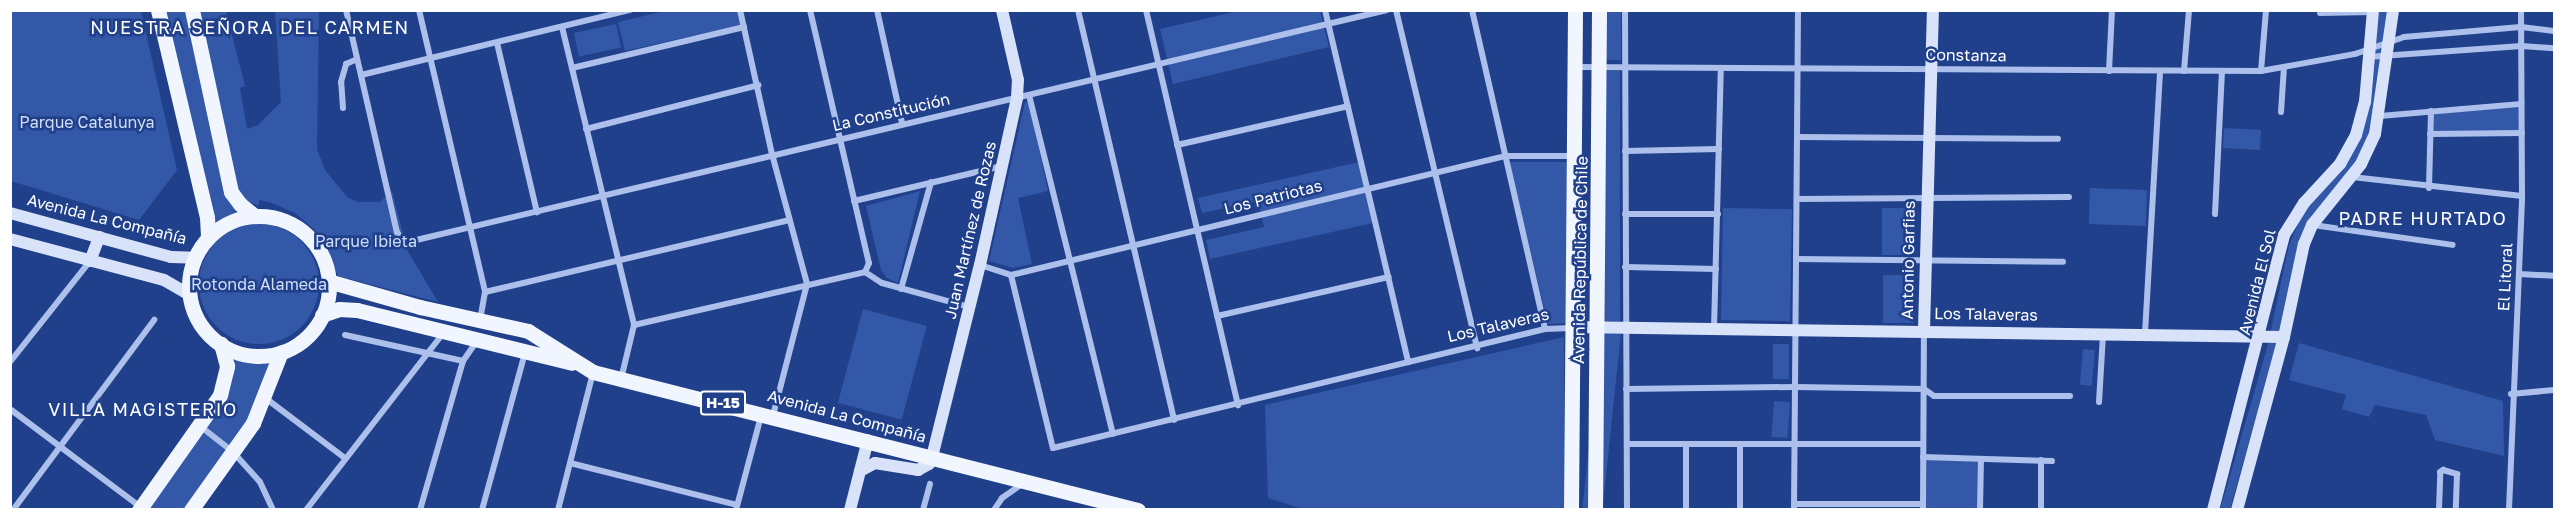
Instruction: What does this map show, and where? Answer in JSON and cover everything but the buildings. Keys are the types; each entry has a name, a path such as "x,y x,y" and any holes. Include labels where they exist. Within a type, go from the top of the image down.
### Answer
{"main road":[{"path":"158,10 207,217 208,238"},
{"path":"192,10 231,192 240,204 255,216"},
{"name":"Avenida República de Chile","path":"1571,510 1575,10"},
{"name":"Avenida República de Chile","path":"1595,510 1599,10"},
{"path":"255,216 288,222 309,237 323,257 328,281 322,315 301,342 281,352 250,355 221,344 200,323 190,295 195,258 208,238 225,225 255,216"},
{"name":"Avenida La Compañía","path":"328,281 538,335 593,372 767,414 1138,510"},
{"name":"Avenida La Compañía","path":"322,315 339,309 357,310 525,354 579,364"},
{"path":"140,508 200,426 226,378 226,358 221,344"},
{"path":"191,510 253,423 281,352"}],"street":[{"path":"346,10 361,75 562,27 604,14 630,10"},
{"path":"419,10 485,292 480,321"},
{"path":"570,463 736,507 807,284 772,154 740,10"},
{"path":"810,10 838,138 869,262 865,272"},
{"path":"877,10 902,123"},
{"name":"Juan Martínez de Rozas","path":"932,457 1003,166 1023,96 1002,10"},
{"path":"1078,10 1091,78 1174,420"},
{"path":"1146,10 1238,405"},
{"path":"1325,10 1408,362"},
{"name":"La Constitución","path":"361,75 402,239 411,241 1091,78 1387,10"},
{"path":"1396,10 1477,348"},
{"path":"1472,10 1545,329"},
{"path":"1625,10 1627,510"},
{"path":"1798,10 1794,507 1923,507"},
{"name":"Antonio Garfias","path":"1923,507 1925,200 1930,136 1933,10"},
{"path":"2109,70 2112,10"},
{"path":"2184,71 2189,10"},
{"path":"2261,71 2266,10"},
{"path":"2237,510 2312,225 2352,177 2368,151 2380,116 2393,10"},
{"name":"El Litoral","path":"2509,510 2511,394 2522,196 2521,10"},
{"path":"2320,13 2373,11"},
{"name":"Avenida El Sol","path":"2213,510 2261,334 2279,250 2290,223 2340,164 2356,135 2365,102 2373,11"},
{"path":"562,27 634,325 621,379"},
{"path":"572,68 744,27"},
{"name":"Constanza","path":"2368,53 2390,40 2521,27 2554,31"},
{"path":"497,43 537,212"},
{"name":"Constanza","path":"1575,67 2261,71 2355,54 2368,53 2388,57 2522,46 2554,48"},
{"path":"343,108 341,82 346,64 357,59"},
{"path":"2281,112 2283,67"},
{"path":"1714,329 1721,68"},
{"path":"2145,333 2160,71"},
{"path":"2215,213 2222,71"},
{"path":"586,129 758,85"},
{"path":"1023,96 1113,434"},
{"path":"2380,116 2521,104"},
{"path":"1177,145 1348,106"},
{"path":"2429,188 2431,111"},
{"path":"2430,134 2522,133"},
{"path":"1797,136 2058,139"},
{"path":"1625,151 1719,149"},
{"name":"Los Patriotas","path":"980,266 1011,274 1069,263 1505,156 1574,156"},
{"path":"854,201 1003,166"},
{"path":"2352,177 2429,188 2522,196"},
{"path":"901,289 931,182"},
{"path":"1797,199 1925,200 2069,197"},
{"name":"Avenida La Compañía","path":"10,213 171,257 195,258"},
{"path":"1625,214 1718,214"},
{"path":"485,292 789,220"},
{"path":"2312,225 2453,245"},
{"path":"10,362 90,261 99,237"},
{"path":"10,238 164,280 190,295"},
{"path":"1796,259 1925,263 2063,262"},
{"path":"1625,267 1716,269"},
{"path":"634,325 865,272 901,289 969,307"},
{"name":"Los Talaveras","path":"1011,274 1053,448 1408,362 1477,348 1545,329 1597,327 1924,330 2261,334 2284,337"},
{"path":"2519,274 2554,276"},
{"path":"1217,316 1389,277"},
{"path":"13,510 154,320"},
{"path":"306,510 424,354 444,332"},
{"path":"2099,402 2103,332"},
{"path":"345,335 464,361"},
{"path":"420,510 464,361 478,340"},
{"path":"10,347 20,350"},
{"path":"482,510 525,354"},
{"path":"558,510 593,372"},
{"path":"1626,389 1795,387 1924,389 1934,396 2070,396"},
{"path":"2511,394 2554,390"},
{"path":"263,396 345,458"},
{"path":"10,409 140,508"},
{"path":"200,426 233,452 260,482 273,510"},
{"path":"850,510 868,440"},
{"path":"1626,444 1923,444"},
{"path":"1686,444 1686,510"},
{"path":"1740,444 1740,510"},
{"name":"Avenida La Compañía","path":"860,471 875,463 918,470 929,464 932,457"},
{"path":"1923,458 2052,461"},
{"path":"1980,510 1981,459"},
{"path":"2041,460 2041,510"},
{"path":"2439,510 2440,472 2443,470 2457,474 2456,510"},
{"path":"994,510 1002,498 1026,481"},
{"path":"923,510 930,484"}],"green space":[{"path":"738,10 741,25 625,51 618,22 665,11"},
{"name":"Parque Catalunya","path":"10,11 141,11 177,170 139,220 11,181"},
{"path":"163,11 186,11 239,211 213,224"},
{"name":"Parque Ibieta","path":"197,11 226,11 245,86 240,88 247,129 258,125 281,102 275,11 319,11 317,149 325,170 347,197 358,202 380,202 392,191 407,250 438,302 338,276 316,231 295,213 272,203 259,200 259,206 246,200 237,188"},
{"path":"1238,11 1320,11 1329,47 1173,84 1160,29"},
{"path":"1603,11 1621,11 1621,60 1603,60"},
{"path":"2378,11 2388,11 2374,124 2361,156 2312,219 2230,509 2220,510 2267,348 2289,245 2302,215 2355,145"},
{"path":"616,24 621,47 579,56 574,33"},
{"path":"1605,71 1620,71 1620,321 1605,321"},
{"path":"1025,102 1029,102 1048,191 1018,198 1032,264 1013,268 989,261"},
{"path":"2521,104 2522,133 2430,134 2431,111"},
{"path":"2224,128 2261,130 2260,150 2223,148"},
{"path":"1359,162 1373,223 1210,259 1206,240 1264,227 1258,201 1202,213 1198,198"},
{"path":"1509,162 1569,162 1568,323 1548,324"},
{"path":"2090,188 2147,190 2146,226 2089,224"},
{"path":"920,191 898,283 887,278 881,270 866,206"},
{"path":"1723,208 1792,209 1790,321 1721,320"},
{"path":"1882,208 1913,208 1913,255 1882,255"},
{"name":"Rotonda Alameda","path":"259,224 282,228 302,241 315,261 319,284 315,307 302,327 282,340 259,344 236,340 216,327 203,307 199,284 203,261 216,241 236,228"},
{"path":"1883,275 1914,275 1914,323 1883,323"},
{"path":"863,309 927,326 902,420 838,403"},
{"path":"1601,332 1621,334 1602,510 1582,509"},
{"path":"1564,337 1565,509 1306,510 1268,498 1265,405"},
{"path":"2299,343 2503,401 2504,456 2435,440 2426,415 2375,405 2369,417 2342,409 2346,395 2289,380"},
{"path":"1773,344 1789,344 1789,379 1773,379"},
{"path":"2083,349 2095,350 2092,386 2080,385"},
{"path":"234,357 251,362 270,360 252,412 184,509 141,510 224,399 233,378"},
{"path":"1774,401 1790,402 1787,438 1771,437"},
{"path":"1923,457 1981,459 1979,510 1921,510"}],"district":[{"name":"NUESTRA SEÑORA DEL CARMEN","path":"250,27"},
{"name":"PADRE HURTADO","path":"2423,218"},
{"name":"VILLA MAGISTERIO","path":"143,409"}]}
